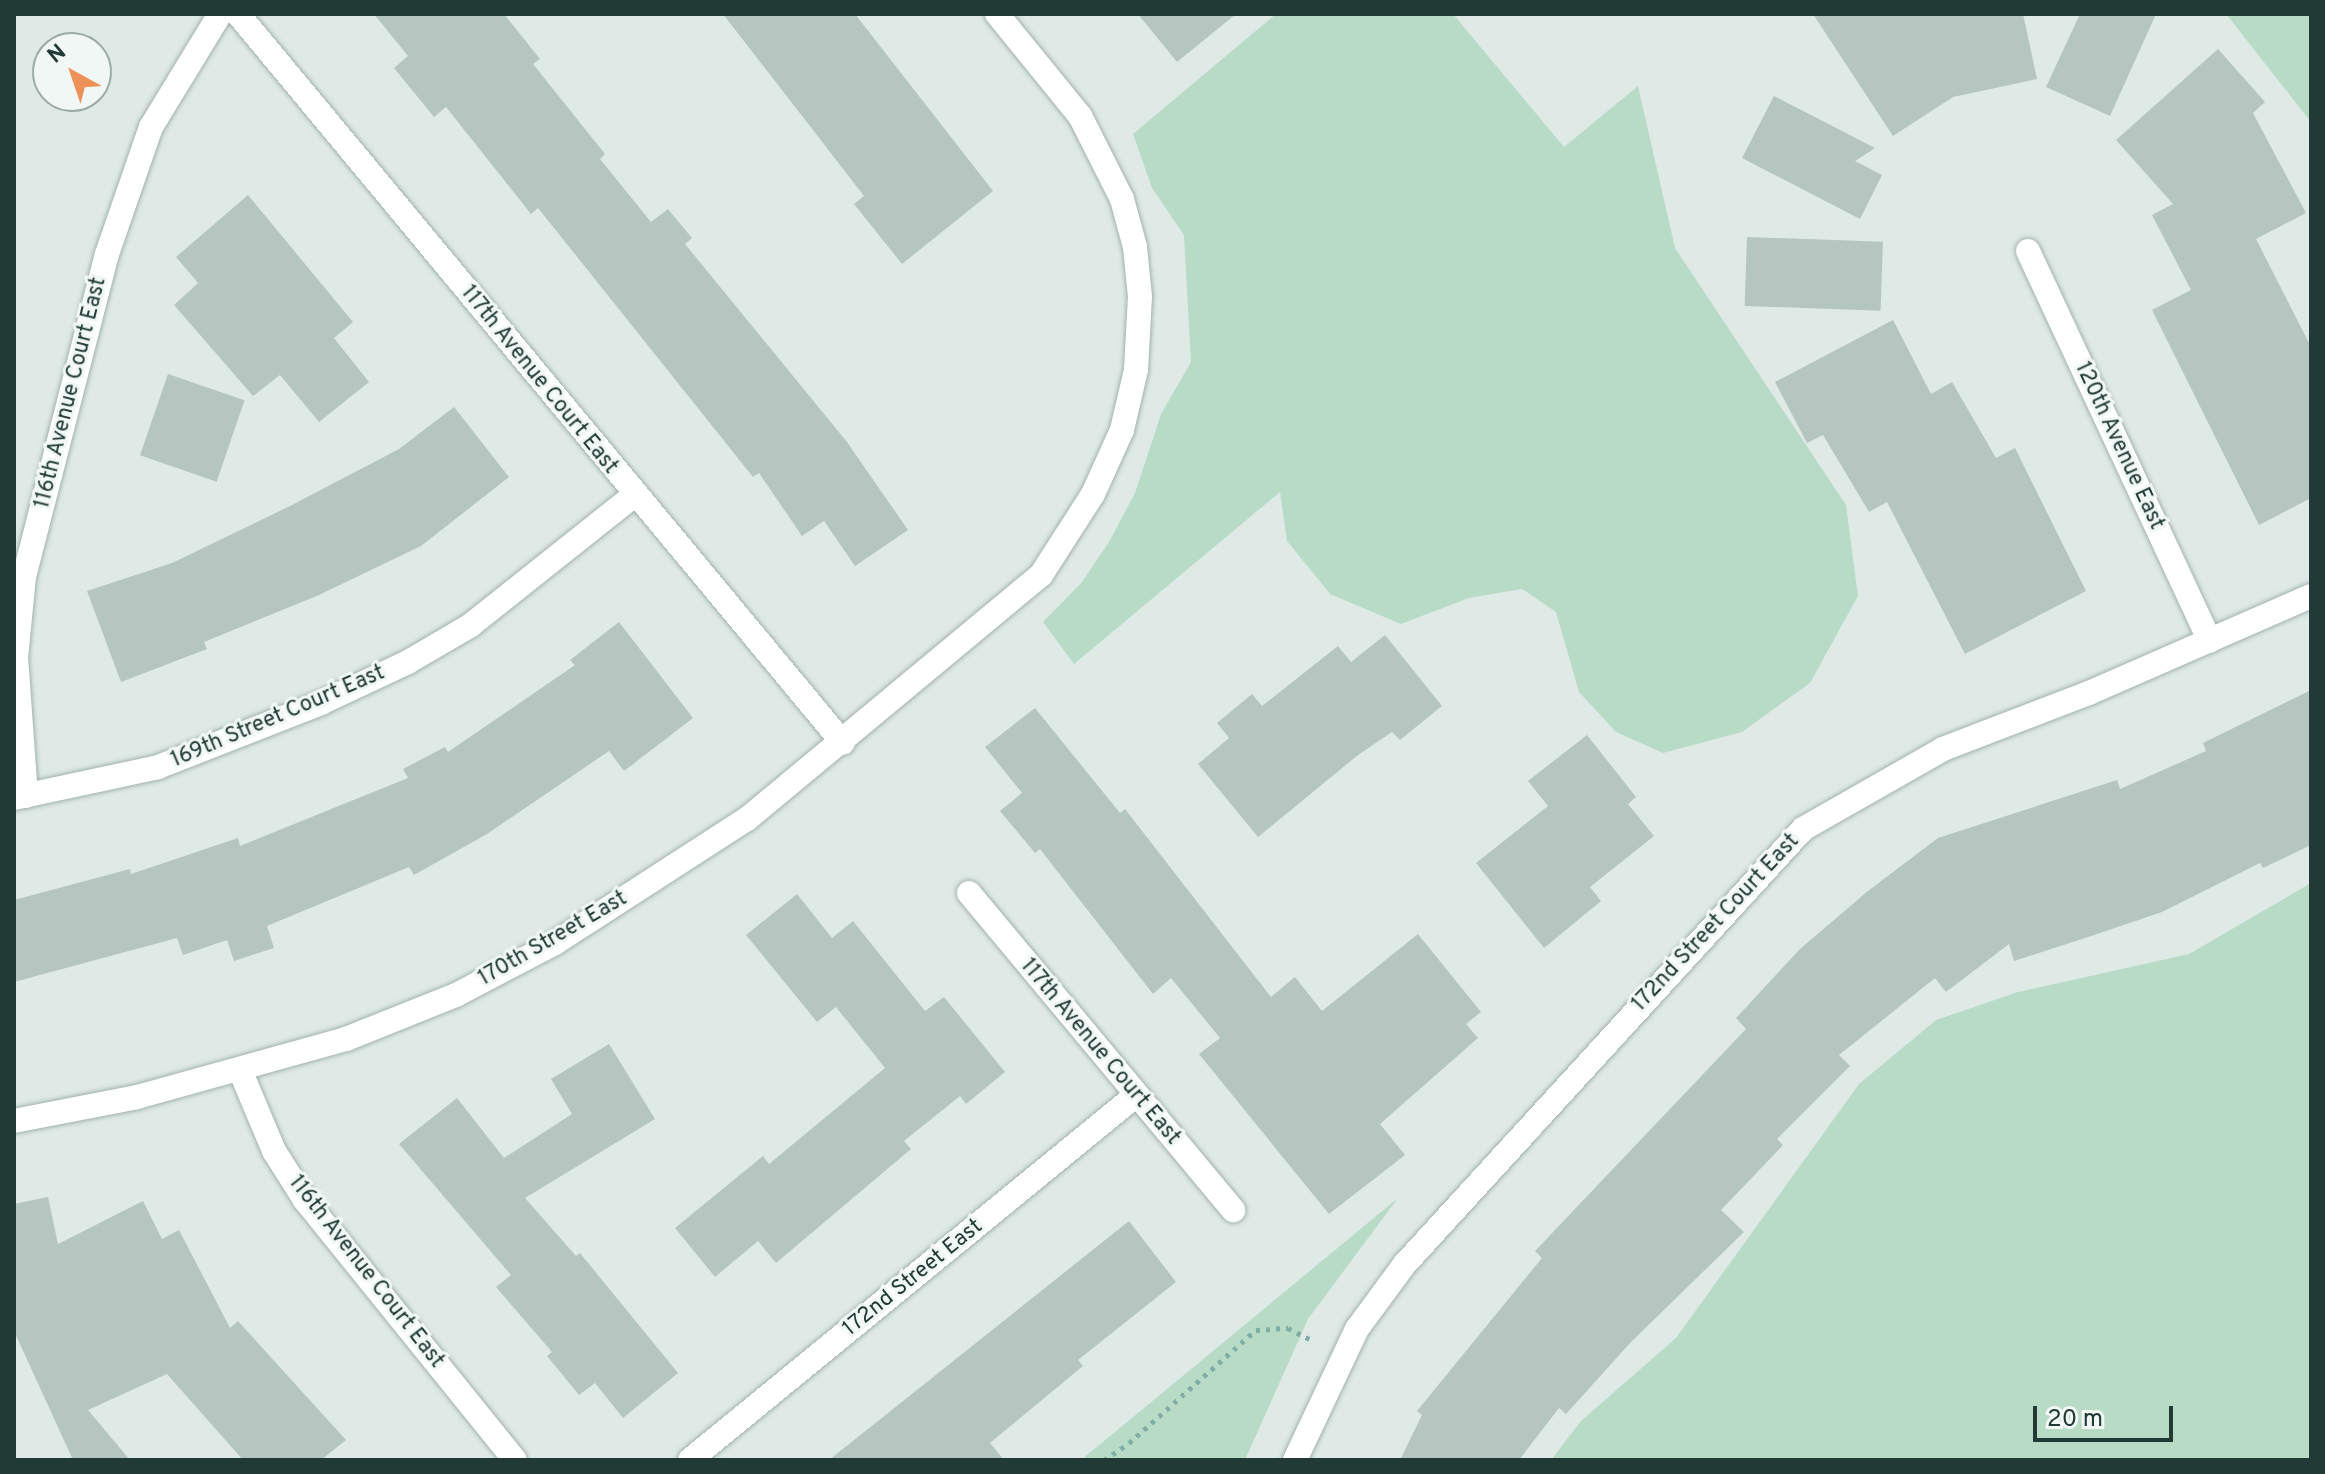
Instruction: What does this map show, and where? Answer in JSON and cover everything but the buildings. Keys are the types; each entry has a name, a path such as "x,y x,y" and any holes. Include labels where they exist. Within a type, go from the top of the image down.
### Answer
{"street":[{"name":"116th Avenue Court East","path":"20,797 16,658 24,577 107,254 146,141 220,14"},
{"name":"117th Avenue Court East","path":"238,14 633,496 843,743"},
{"name":"170th Street East","path":"14,1121 240,1070 346,1039 456,995 555,943 747,819 843,743 1041,575 1093,494 1122,430 1136,370 1140,297 1135,247 1122,199 1080,116 997,14"},
{"name":"120th Avenue East","path":"2028,251 2210,641"},
{"name":"169th Street Court East","path":"20,797 158,767 321,703 408,662 471,625 633,496"},
{"name":"172nd Street Court East","path":"1295,1460 1343,1356 1404,1265 1803,829 1943,749 2210,641 2311,596"},
{"name":"117th Avenue Court East","path":"969,893 1233,1210"},
{"name":"116th Avenue Court East","path":"240,1070 274,1151 305,1200 515,1460"},
{"name":"172nd Street East","path":"690,1460 1135,1096"}],"path":[{"path":"1104,1460 1256,1330 1288,1328 1343,1356"}],"green space":[{"path":"1276,14 1453,14 1564,147 1638,86 1675,248 1846,505 1858,596 1810,683 1742,732 1663,753 1616,732 1579,692 1556,612 1522,589 1469,598 1401,624 1330,594 1287,541 1280,492 1074,664 1043,622 1082,582 1109,542 1135,493 1161,414 1191,362 1184,235 1152,188 1133,134"},
{"path":"2226,14 2311,14 2311,122"},
{"path":"2311,883 2311,1460 1551,1460 1581,1421 1676,1338 1859,1084 1936,1020 2018,992 2189,954"},
{"path":"1398,1198 1308,1319 1245,1460 1081,1460"}]}
